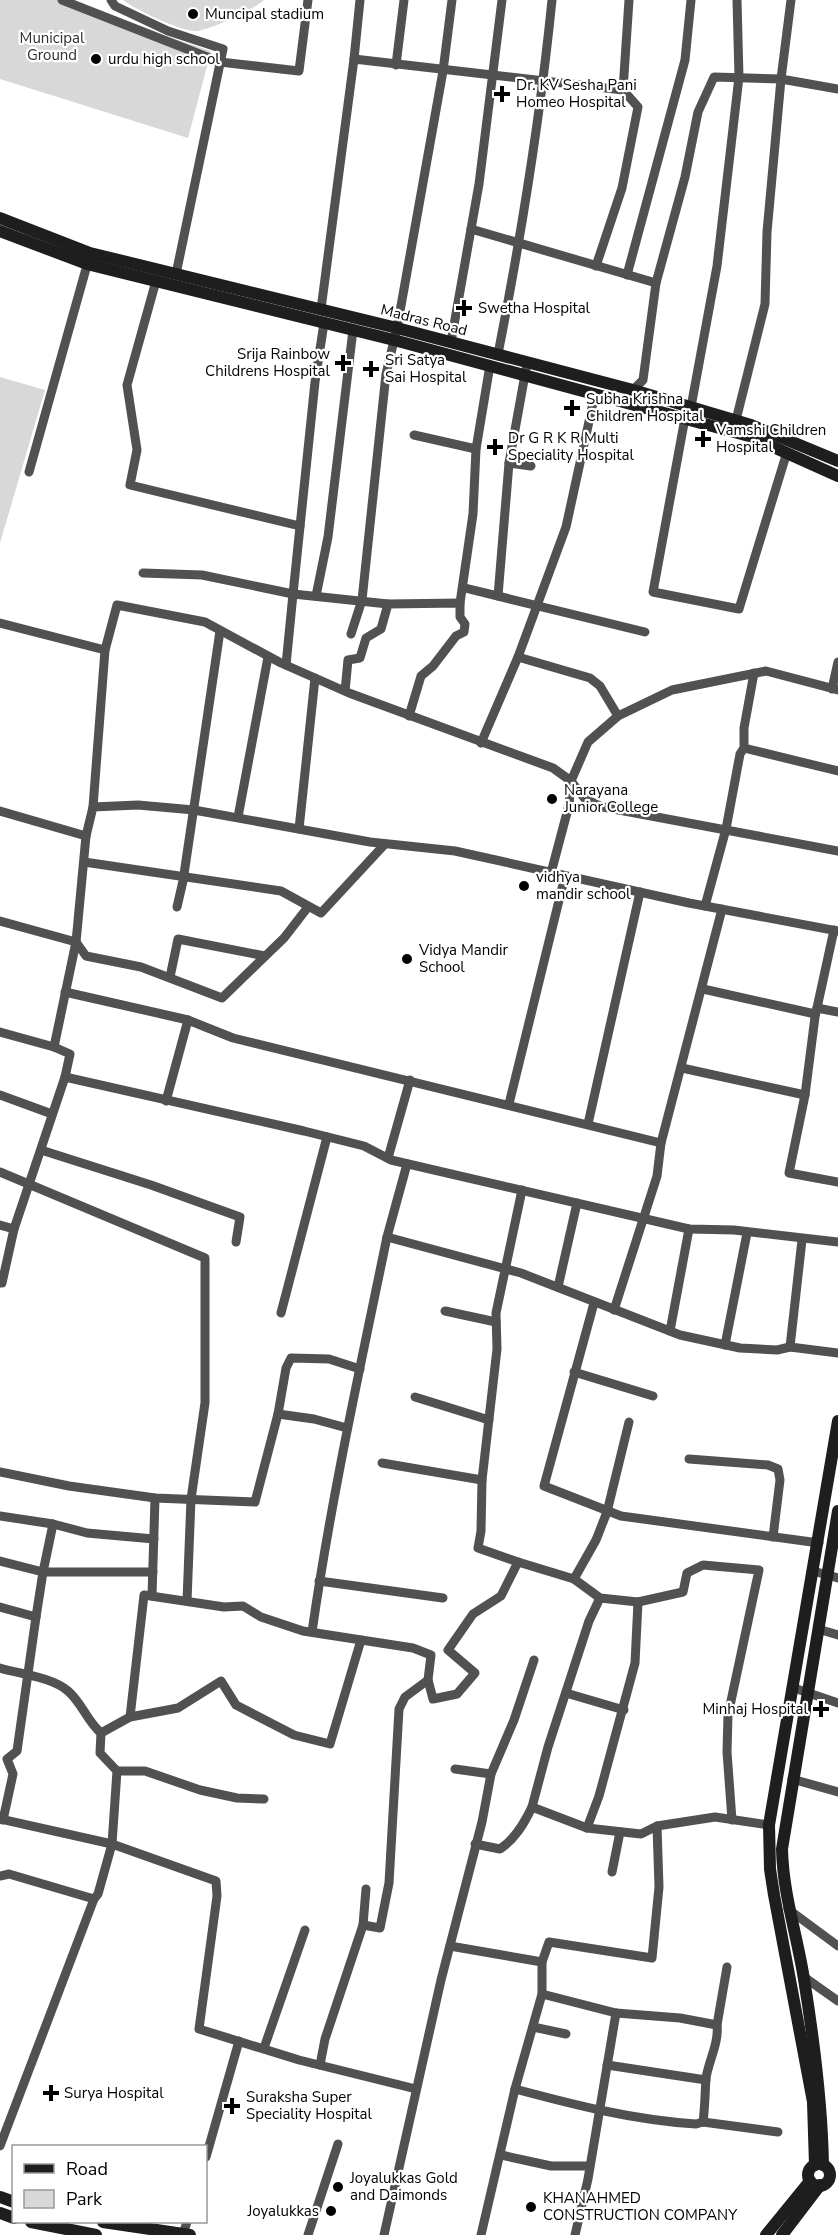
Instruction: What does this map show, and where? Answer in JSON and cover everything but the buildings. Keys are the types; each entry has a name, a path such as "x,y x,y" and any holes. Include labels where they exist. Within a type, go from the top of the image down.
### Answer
{"main road":[{"name":"Madras Road","path":"0,218 89,258 176,274 526,361 633,390 688,413"},
{"path":"0,231 156,281 394,340 595,394 688,413 735,426 838,461"},
{"path":"735,426 838,476"},
{"path":"766,2235 815,2183 829,2180 813,2102 770,1825 838,1421"},
{"path":"775,1849 809,1693 818,1629 833,1577 838,1511"},
{"path":"783,1908 804,1977 822,2107 826,2166"},
{"path":"815,2183 809,2171 826,2166"},
{"path":"782,2235 815,2183"},
{"path":"36,2223 96,2235"},
{"path":"109,2223 187,2235"}],"street":[{"path":"62,0 220,62 299,71 308,0"},
{"path":"111,0 121,9 168,31 223,49 176,274"},
{"path":"321,309 360,0"},
{"path":"396,65 404,0"},
{"path":"351,634 362,600 386,374 397,328 443,71 452,0"},
{"path":"451,342 494,77 502,0"},
{"path":"498,354 519,243 544,82 552,0"},
{"path":"623,90 629,0"},
{"path":"627,275 685,60 691,0"},
{"path":"737,0 740,77 717,266 653,592 740,609 787,452"},
{"path":"735,426 765,304 766,232 790,0"},
{"path":"354,59 494,77 623,90 638,107 622,188 596,266"},
{"path":"633,390 643,380 656,283 685,177 699,112 714,77 781,79 838,89"},
{"path":"471,229 656,283"},
{"path":"29,472 89,258"},
{"path":"156,281 127,385 137,450 129,485 300,526"},
{"path":"286,665 324,323"},
{"path":"316,596 328,537 353,330"},
{"path":"498,596 509,463 526,361"},
{"path":"409,716 422,676 456,636 464,632 465,624 460,617 460,603 465,588 473,514 476,448 490,366"},
{"path":"481,742 518,657 566,527 595,394"},
{"path":"414,435 476,448"},
{"path":"509,463 531,466"},
{"path":"143,573 202,575 293,594 388,604 460,603"},
{"path":"465,588 645,632"},
{"path":"345,691 348,660 360,658 366,638 381,629 388,604"},
{"path":"54,1047 76,942 86,836 93,807 105,650 117,605 205,622 268,657 345,691 553,768 571,781 585,799 603,807 838,851"},
{"path":"0,623 105,650"},
{"path":"177,907 194,810 220,631"},
{"path":"238,817 268,657"},
{"path":"518,657 590,678 600,687 618,716"},
{"path":"551,873 569,806 571,781 588,742 618,716 672,690 766,671 835,689 838,662"},
{"path":"705,906 725,830 740,754 744,748 744,728 754,674"},
{"path":"299,829 315,678"},
{"path":"744,748 838,771"},
{"path":"93,807 138,805 194,810 385,844 455,851 705,906 836,931 816,1011 805,1095 789,1173 838,1182"},
{"path":"0,811 86,836"},
{"path":"84,862 281,891 321,913 385,844"},
{"path":"508,1104 552,940 565,876"},
{"path":"588,1124 640,892"},
{"path":"0,921 76,942 86,956 141,967 222,998 284,938 308,907"},
{"path":"614,1310 643,1220 647,1200 657,1176 662,1143 722,909"},
{"path":"170,977 178,939 265,956"},
{"path":"703,988 816,1011 838,1012"},
{"path":"65,992 188,1020 233,1038 662,1143"},
{"path":"166,1101 188,1020"},
{"path":"0,1032 54,1047 70,1054 65,1077 14,1229 2,1283 0,1283"},
{"path":"682,1068 805,1095"},
{"path":"65,1077 364,1146 388,1158 407,1164 643,1220 688,1229 838,1242"},
{"path":"388,1158 410,1080"},
{"path":"0,1095 52,1114"},
{"path":"281,1313 327,1137"},
{"path":"41,1150 151,1185 240,1217 236,1242"},
{"path":"312,1632 347,1428 360,1376 387,1238 407,1164"},
{"path":"0,1172 205,1258 205,1403 191,1498 187,1601"},
{"path":"522,1190 504,1268 496,1322 497,1349 482,1480 481,1531 478,1548 574,1579 600,1598 638,1602 683,1592 687,1573 703,1565 759,1570 728,1715 727,1752 732,1820"},
{"path":"558,1287 577,1203"},
{"path":"0,1225 14,1229"},
{"path":"670,1332 688,1229"},
{"path":"725,1345 747,1233"},
{"path":"387,1238 504,1268 670,1332 725,1345 777,1350 790,1347 838,1353"},
{"path":"790,1347 802,1239"},
{"path":"594,1303 544,1486 607,1512 819,1543"},
{"path":"445,1311 496,1322"},
{"path":"0,1472 69,1486 155,1498 255,1502 279,1414 286,1368 291,1358 329,1359 360,1369"},
{"path":"574,1372 653,1396"},
{"path":"415,1397 489,1420"},
{"path":"279,1414 314,1419 347,1428"},
{"path":"574,1579 596,1540 607,1512 629,1422"},
{"path":"689,1459 768,1465 778,1469 780,1480 773,1537"},
{"path":"382,1463 482,1480"},
{"path":"152,1596 155,1498"},
{"path":"0,1516 53,1524 87,1533 154,1539"},
{"path":"53,1524 43,1572 17,1751 3,1758 13,1774 2,1820 112,1844 216,1881 217,1896 199,2029 320,2065 416,2089"},
{"path":"0,1562 43,1572 153,1572"},
{"path":"130,1717 144,1595 224,1607 243,1606 261,1617 312,1632 413,1648 430,1656 428,1680 433,1699 458,1694 475,1673 448,1650 473,1614 501,1596 518,1562"},
{"path":"813,1570 833,1577"},
{"path":"320,1581 443,1598"},
{"path":"475,1844 500,1850 509,1844 524,1824 532,1808 548,1747 588,1621 600,1598"},
{"path":"587,1828 624,1710 634,1663 638,1602"},
{"path":"0,1607 36,1617"},
{"path":"818,1629 838,1635"},
{"path":"101,1732 130,1717 178,1708 221,1681 236,1705 294,1735 330,1744 361,1640"},
{"path":"384,2235 416,2089 491,1774 514,1720 534,1660"},
{"path":"0,1668 58,1685 69,1692 92,1725 101,1732"},
{"path":"363,1924 380,1928 389,1883 399,1709 405,1697 428,1680"},
{"path":"794,1688 838,1703"},
{"path":"566,1694 624,1710"},
{"path":"101,1732 100,1753 117,1771 145,1771 200,1790 237,1798 264,1799"},
{"path":"455,1769 491,1774"},
{"path":"0,2146 94,1899 98,1894 112,1844 117,1771"},
{"path":"792,1779 838,1792"},
{"path":"532,1808 587,1828 641,1834 657,1826 715,1817 770,1825"},
{"path":"482,2235 515,2089 542,1994 542,1962 549,1942 652,1958 659,1887 657,1826"},
{"path":"612,1872 620,1832"},
{"path":"0,1876 9,1874 94,1899"},
{"path":"320,2065 325,2039 363,1924 366,1889"},
{"path":"783,1908 838,1946"},
{"path":"264,2048 305,1930"},
{"path":"450,1946 542,1962"},
{"path":"703,2122 708,2088 706,2080 717,2033 727,1967"},
{"path":"804,1977 838,2001"},
{"path":"542,1994 616,2013 680,2018 717,2025"},
{"path":"575,2235 616,2013"},
{"path":"533,2027 566,2034"},
{"path":"207,2154 240,2041"},
{"path":"608,2065 706,2080"},
{"path":"515,2089 598,2112 647,2121 696,2124 703,2122 778,2132"},
{"path":"308,2235 338,2144"},
{"path":"501,2155 551,2166 588,2166"}],"green space":[{"name":"Municipal Ground","path":"0,0 58,0 211,51 188,138 0,79"},
{"name":"Muncipal stadium","path":"123,0 264,0 232,18 196,31 180,28 158,19"},
{"path":"0,377 45,390 0,543"}],"place":[{"name":"Muncipal stadium","path":"193,14"},
{"name":"urdu high school","path":"96,59"},
{"name":"Dr. KV Sesha Pani Homeo Hospital","path":"502,94"},
{"name":"Swetha Hospital","path":"464,308"},
{"name":"Srija Rainbow Childrens Hospital","path":"343,363"},
{"name":"Sri Satya Sai Hospital","path":"371,369"},
{"name":"Subha Krishna Children Hospital","path":"572,408"},
{"name":"Vamshi Children Hospital","path":"703,439"},
{"name":"Dr G R K R Multi Speciality Hospital","path":"495,447"},
{"name":"Narayana Junior College","path":"552,799"},
{"name":"vidhya mandir school","path":"524,886"},
{"name":"Vidya Mandir School","path":"407,959"},
{"name":"Minhaj Hospital","path":"821,1709"},
{"name":"Surya Hospital","path":"51,2093"},
{"name":"Suraksha Super Speciality Hospital","path":"232,2106"},
{"name":"Joyalukkas Gold and Daimonds","path":"338,2187"},
{"name":"KHANAHMED CONSTRUCTION COMPANY","path":"531,2207"},
{"name":"Joyalukkas","path":"331,2211"}]}
